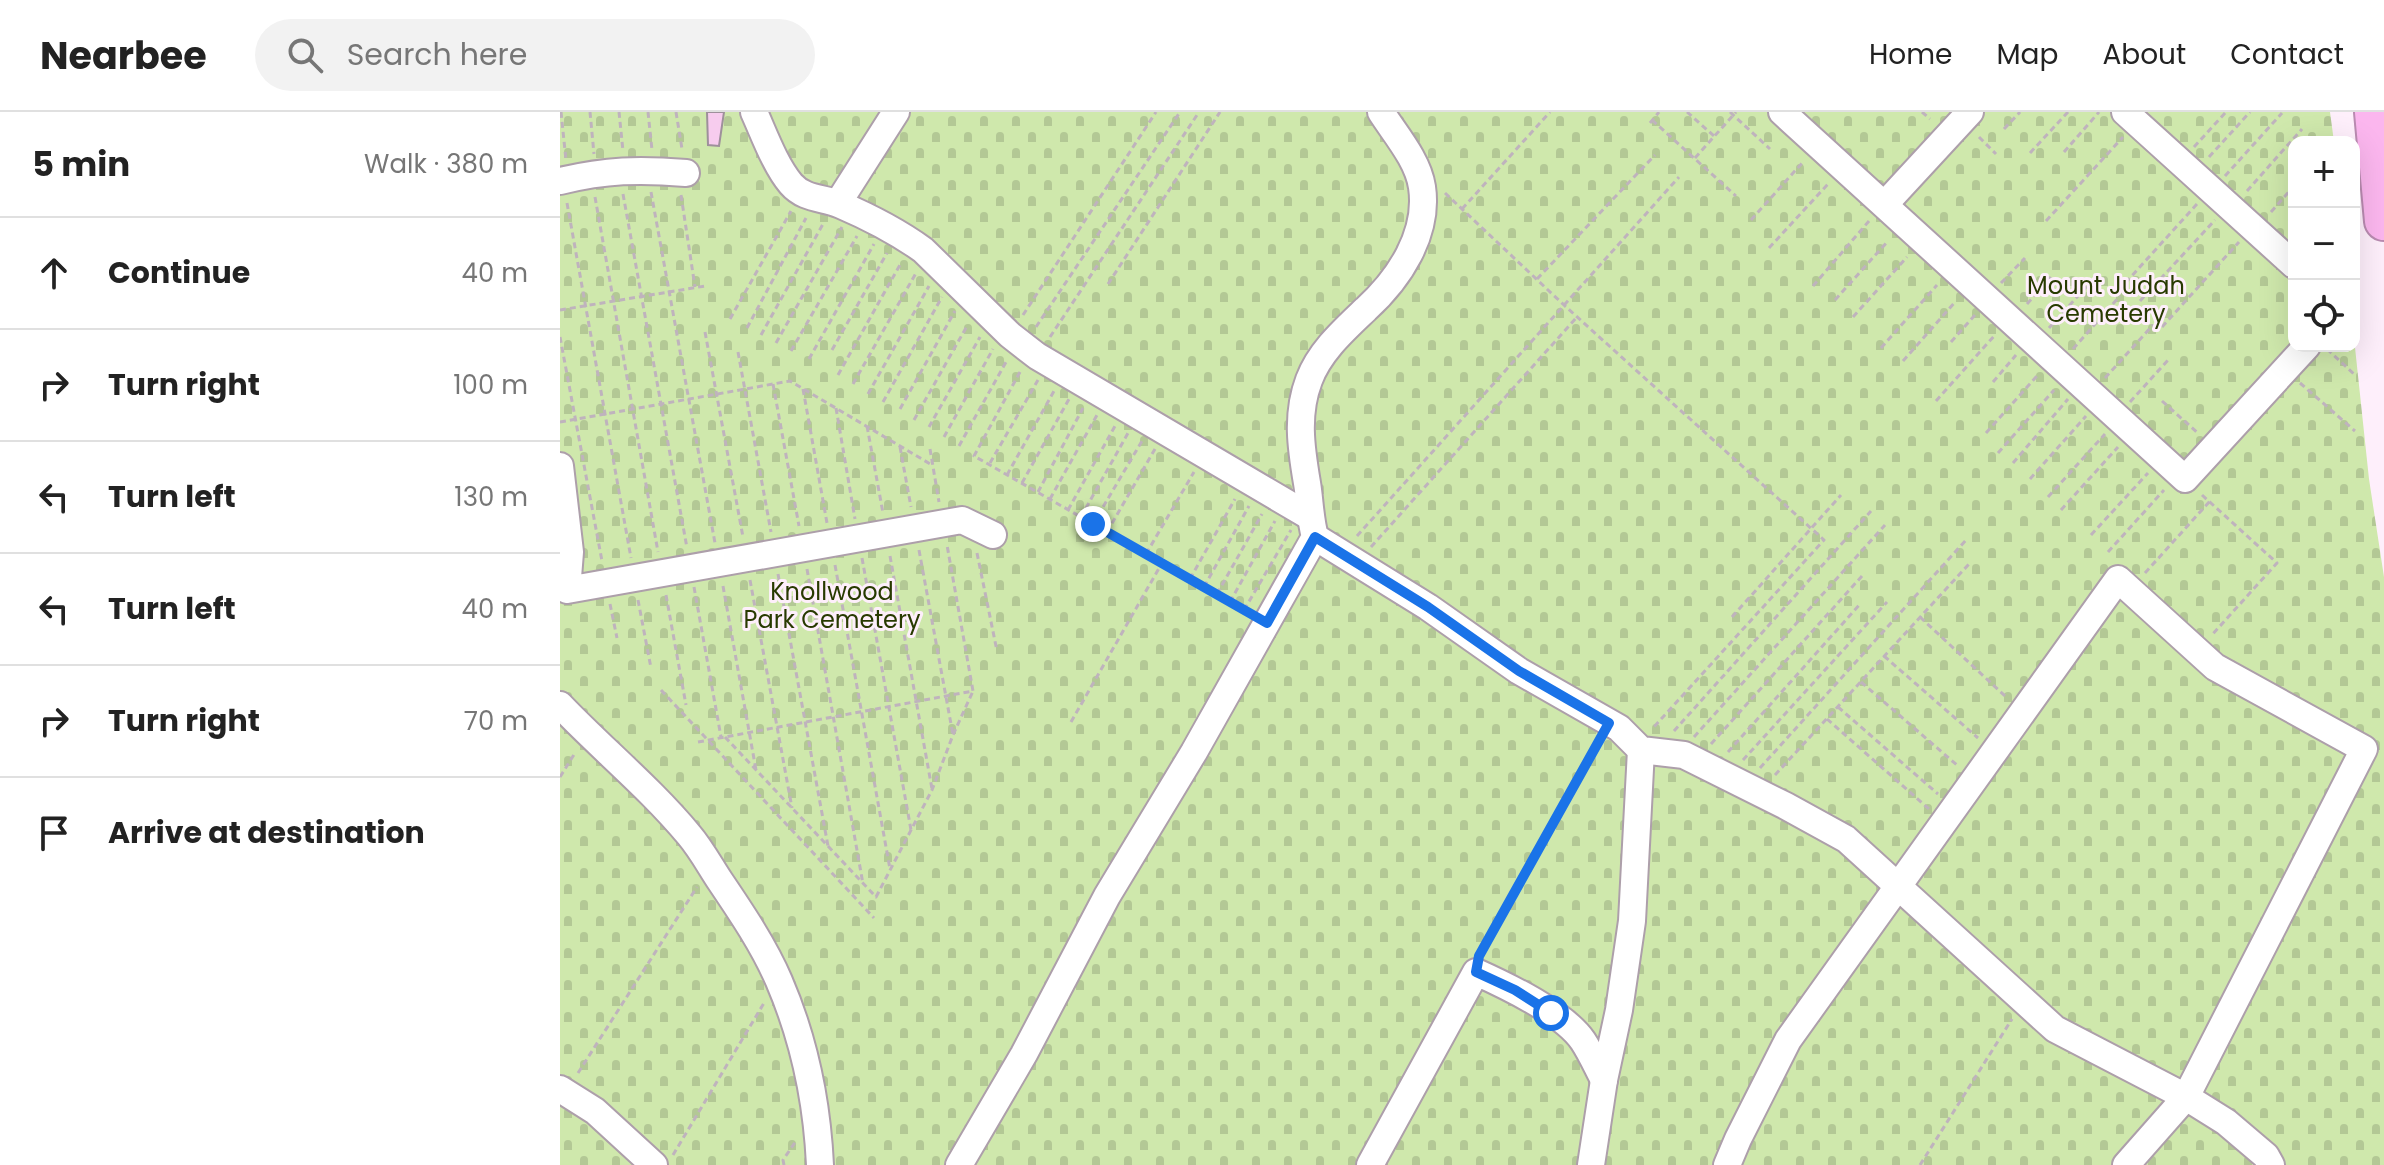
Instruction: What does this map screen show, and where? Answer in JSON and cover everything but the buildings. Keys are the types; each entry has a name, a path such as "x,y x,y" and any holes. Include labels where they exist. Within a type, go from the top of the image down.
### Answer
{"highway":[{"path":"2374,112 2384,221"}],"lane":[{"path":"754,112 790,183 825,204 906,238 923,250 1059,373 1307,524 1349,558 1428,607 1519,671 1609,723 1846,839 2055,1029 2186,1097 2226,1122 2266,1156 2271,1165"},
{"path":"825,204 896,112"},
{"path":"959,1165 1024,1054 1107,896 1194,752 1256,616 1307,524 1301,420 1309,379 1332,341 1374,302 1407,260 1422,223 1422,186 1413,162 1381,112"},
{"path":"1782,112 2175,470 2214,447 2302,352"},
{"path":"1885,204 1970,112"},
{"path":"2130,117 2288,260"},
{"path":"560,466 570,552 567,590 962,520 982,529"},
{"path":"1727,1165 1788,1040 2118,579 2215,667 2364,749 2186,1097 2126,1165"},
{"path":"560,705 690,837 742,913 778,979 798,1034 810,1080 820,1165"},
{"path":"1614,1165 1594,1153 1632,921 1694,765"},
{"path":"1370,1165 1476,972 1515,990 1551,1013 1581,1038 1604,1080"},
{"path":"563,1091 595,1111 654,1165"}],"path":[{"path":"561,112 617,174 695,288"},
{"path":"590,112 669,292 756,770"},
{"path":"619,112 613,301 686,705"},
{"path":"648,112 617,174 586,306 651,668"},
{"path":"617,174 676,112"},
{"path":"1022,483 1059,373 1156,112"},
{"path":"989,464 1059,373 1180,112"},
{"path":"1007,475 1199,112"},
{"path":"1108,284 1220,112"},
{"path":"1462,209 1550,112"},
{"path":"1659,112 1651,121 1736,196"},
{"path":"1687,112 1714,137"},
{"path":"1922,112 1930,119"},
{"path":"2004,129 2020,112"},
{"path":"2030,153 2068,112"},
{"path":"2064,152 2099,112"},
{"path":"2209,188 2226,112"},
{"path":"2140,301 2209,188 2250,112"},
{"path":"1695,158 1733,113 1770,149"},
{"path":"2119,290 2209,188 2282,113"},
{"path":"2046,221 2130,117"},
{"path":"2209,188 2302,129"},
{"path":"1751,220 1818,144"},
{"path":"1537,279 1655,155"},
{"path":"1769,248 1844,167"},
{"path":"617,174 723,737 876,897 932,790 973,691 930,449"},
{"path":"1349,558 1679,177"},
{"path":"1443,190 1565,306 1824,540 1694,765"},
{"path":"2162,327 2288,192"},
{"path":"730,319 825,204"},
{"path":"747,328 825,204"},
{"path":"761,335 828,215 825,204"},
{"path":"776,343 825,204"},
{"path":"1813,286 1885,204"},
{"path":"791,351 863,226"},
{"path":"1835,300 1914,230"},
{"path":"1853,317 1914,230"},
{"path":"809,359 880,233"},
{"path":"832,350 894,241"},
{"path":"1881,348 1975,286 2025,258"},
{"path":"853,384 923,261"},
{"path":"838,375 901,263"},
{"path":"868,394 936,274"},
{"path":"2051,277 2070,373 2061,510"},
{"path":"560,310 705,286"},
{"path":"883,402 948,286"},
{"path":"1951,342 1975,286"},
{"path":"1903,361 1975,286"},
{"path":"2048,497 2087,286"},
{"path":"2013,463 2120,296"},
{"path":"900,409 961,300"},
{"path":"1349,558 1577,317"},
{"path":"1986,433 2070,373 2153,325"},
{"path":"914,420 966,327"},
{"path":"560,337 617,638"},
{"path":"738,352 828,846"},
{"path":"2331,352 2355,375"},
{"path":"1993,382 2169,359"},
{"path":"2286,369 2355,431"},
{"path":"929,427 1059,373"},
{"path":"944,437 1059,373"},
{"path":"959,446 1059,373"},
{"path":"1059,373 974,456 1256,616 1307,524"},
{"path":"1038,492 1059,373"},
{"path":"1050,499 1059,373"},
{"path":"1059,373 1068,510"},
{"path":"1059,373 1081,517"},
{"path":"1059,373 1093,524"},
{"path":"1936,401 2070,373"},
{"path":"1998,453 2070,373"},
{"path":"2030,479 2070,373"},
{"path":"560,422 790,381 932,465"},
{"path":"773,384 863,884"},
{"path":"803,389 890,869"},
{"path":"2162,401 2214,447"},
{"path":"836,408 911,830"},
{"path":"867,426 932,790"},
{"path":"1107,532 1160,438"},
{"path":"900,446 953,735"},
{"path":"1146,554 1200,462"},
{"path":"2175,470 2277,563 2211,636"},
{"path":"2091,535 2175,470"},
{"path":"2108,552 2175,470"},
{"path":"1204,587 1256,494"},
{"path":"1732,617 1841,495"},
{"path":"1190,579 1235,500"},
{"path":"2142,577 2210,501"},
{"path":"1230,602 1281,510"},
{"path":"1694,765 1871,511"},
{"path":"1217,594 1261,515"},
{"path":"1694,765 1885,525"},
{"path":"982,529 997,651"},
{"path":"1694,765 1966,540"},
{"path":"1071,722 1162,563"},
{"path":"1694,765 1827,719 1969,564"},
{"path":"1694,765 1862,576"},
{"path":"1694,765 1887,602"},
{"path":"1694,765 1861,603"},
{"path":"1920,617 2023,712"},
{"path":"1884,656 1994,752"},
{"path":"1861,682 1974,780"},
{"path":"661,690 874,918"},
{"path":"698,742 973,691"},
{"path":"1838,707 1950,816"},
{"path":"1827,719 1950,816"},
{"path":"1476,972 1479,956 1609,723"},
{"path":"560,777 581,742"},
{"path":"563,1091 697,887"},
{"path":"1920,1165 2023,1001"},
{"path":"667,1165 764,1003"},
{"path":"782,1163 799,1136"}],"green space":[{"path":"560,112 2330,112 2333,136 2288,136 2288,352 2355,352 2369,479 2384,577 2384,1165 560,1165"}],"route":[{"path":"1093,524 1267,623 1315,537 1428,607 1519,671 1609,723 1479,956 1476,972 1515,990 1551,1013"}],"park label":[{"name":"Mount Judah Cemetery","path":"2106,300"},
{"name":"Knollwood Park Cemetery","path":"832,606"}]}
